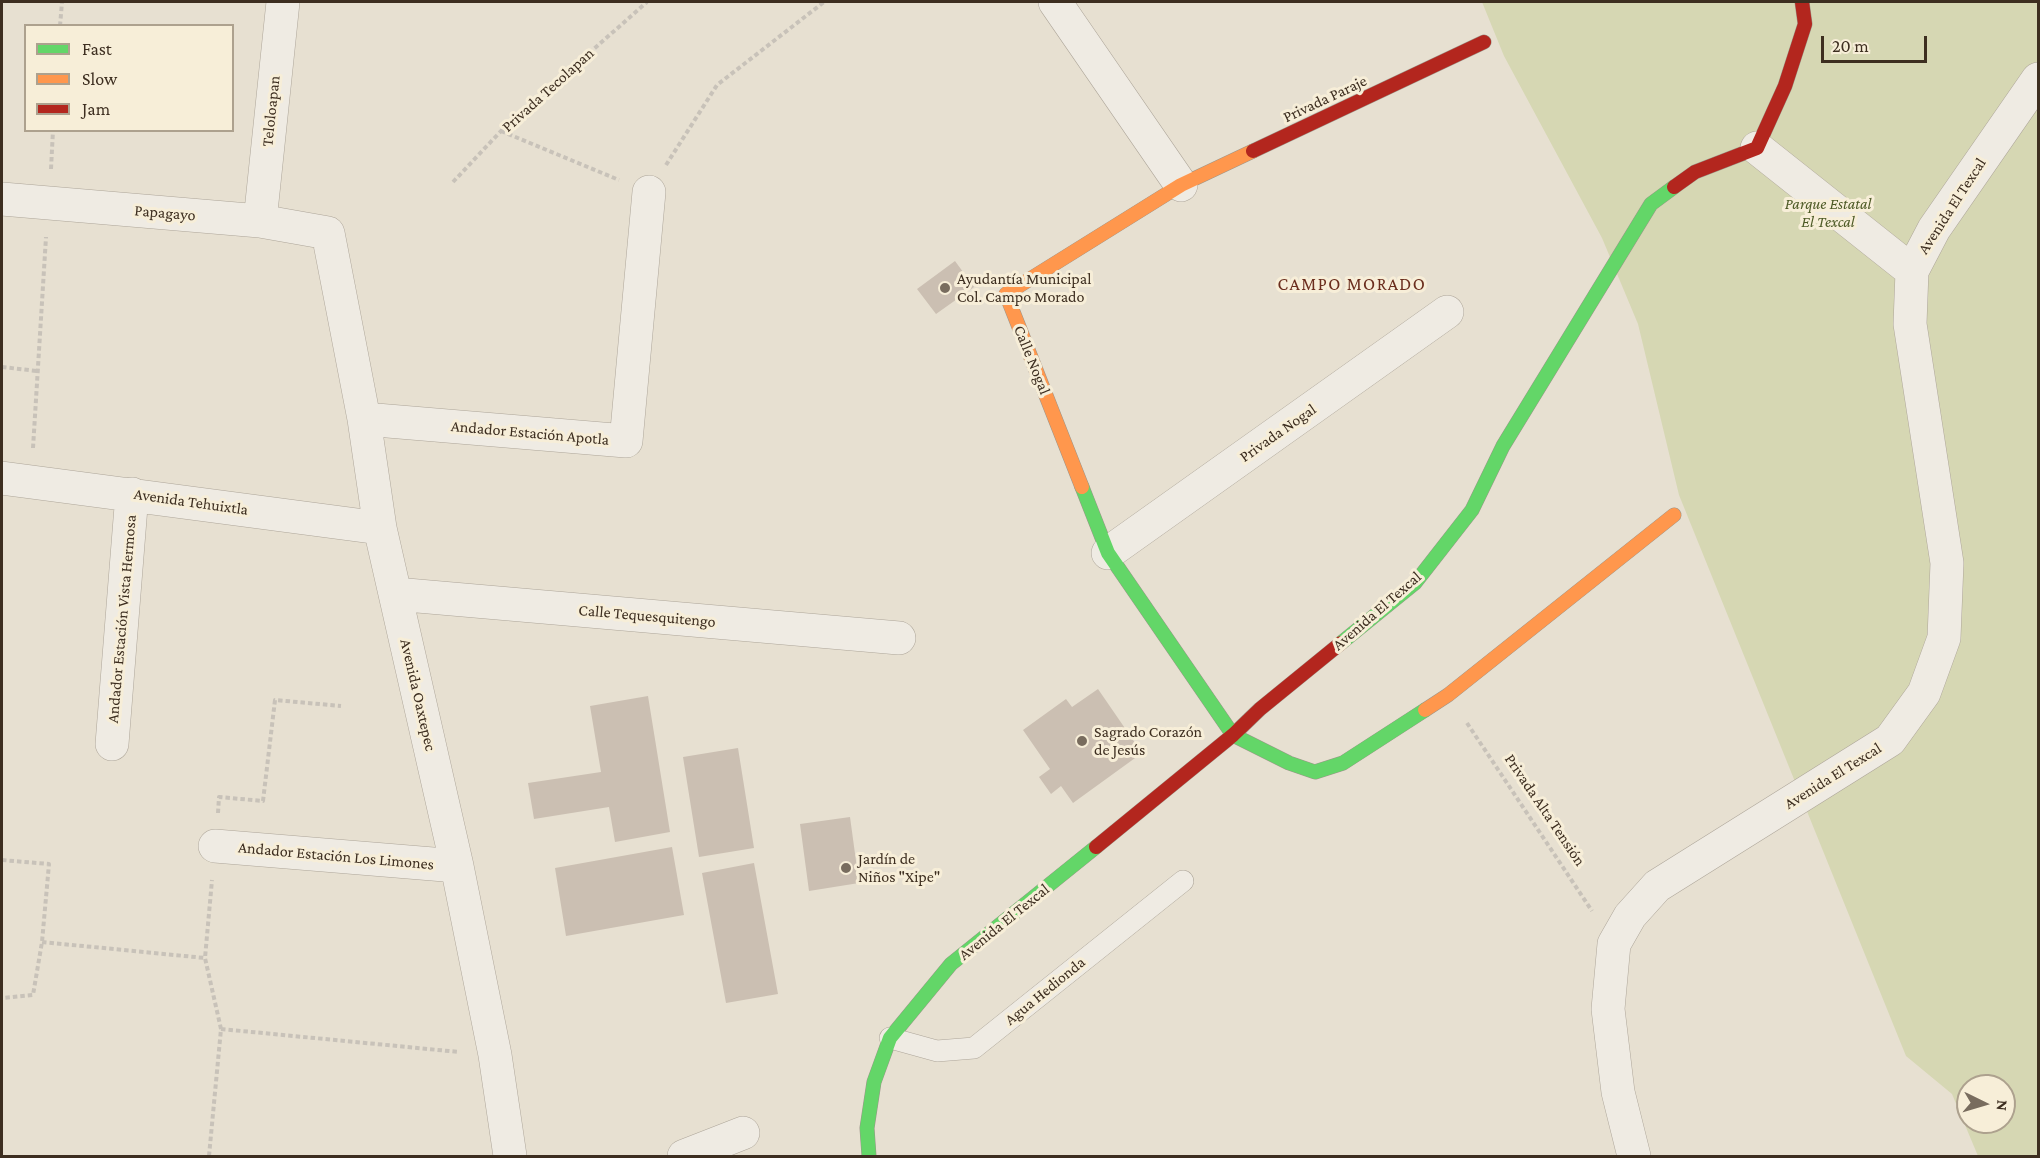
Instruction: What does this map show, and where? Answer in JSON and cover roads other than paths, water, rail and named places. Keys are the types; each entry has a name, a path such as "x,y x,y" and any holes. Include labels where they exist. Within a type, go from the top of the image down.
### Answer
{"street":[{"name":"Teloloapan","path":"260,221 283,2"},
{"path":"1055,2 1181,185"},
{"path":"1802,2 1805,24 1785,86 1757,148 1912,271"},
{"name":"Privada Paraje","path":"1181,185 1484,42"},
{"name":"Avenida El Texcal","path":"1634,1156 1618,1092 1608,1009 1614,944 1630,916 1657,886 1890,740 1924,693 1944,638 1947,563 1910,324 1912,271 1934,229 2038,79"},
{"name":"Avenida El Texcal","path":"869,1156 867,1128 874,1082 890,1038 951,964 1233,735 1260,709 1415,583 1472,510 1503,446 1651,204 1695,171 1757,148"},
{"name":"Calle Nogal","path":"1181,185 1006,294 1108,553 1233,735"},
{"name":"Andador Estación Apotla","path":"364,419 626,441 649,192"},
{"name":"Papagayo","path":"2,199 260,221 328,233"},
{"name":"Avenida Oaxtepec","path":"328,233 364,419 380,528 457,866 495,1055 510,1156"},
{"name":"Privada Nogal","path":"1108,553 1447,312"},
{"name":"Avenida Tehuixtla","path":"16,480 380,528"},
{"name":"Andador Estación Vista Hermosa","path":"112,744 132,494"},
{"path":"1233,735 1289,764 1315,772 1343,763 1448,694 1674,514"},
{"name":"Calle Tequesquitengo","path":"395,594 899,638"},
{"name":"Andador Estación Los Limones","path":"215,846 457,866"},
{"path":"684,1156 743,1133"}],"lane":[{"name":"Agua Hedionda","path":"890,1038 938,1051 974,1048 1183,881"}],"place":[{"name":"Ayudantía Municipal Col. Campo Morado","path":"945,288"},
{"name":"Sagrado Corazón de Jesús","path":"1082,741"},
{"name":"Jardín de Niños \"Xipe\"","path":"846,868"}],"district":[{"name":"CAMPO MORADO","path":"1352,284"}],"park label":[{"name":"Parque Estatal El Texcal","path":"1828,213"}]}
